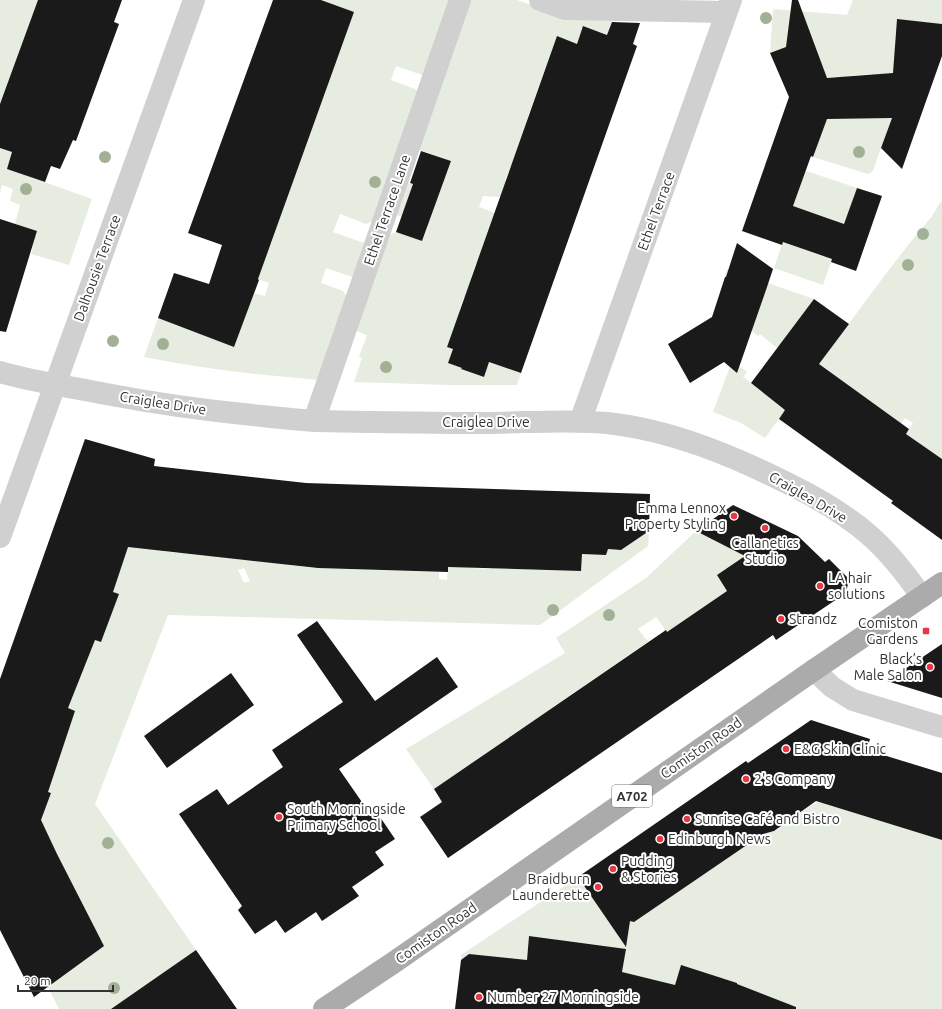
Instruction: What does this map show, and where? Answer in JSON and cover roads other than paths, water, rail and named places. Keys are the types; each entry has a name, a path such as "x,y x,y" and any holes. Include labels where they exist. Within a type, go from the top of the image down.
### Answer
{"main road":[{"name":"Comiston Road","path":"324,1009 814,670 942,584"}],"street":[{"name":"Dalhousie Terrace","path":"0,537 194,0"},
{"name":"Ethel Terrace Lane","path":"314,421 460,0"},
{"path":"540,0 565,9 728,6"},
{"name":"Ethel Terrace","path":"580,422 728,6"},
{"name":"Craiglea Drive","path":"0,372 162,404 217,412 314,421 482,423 580,422 607,423 635,427 670,436 731,458 781,480 828,506 865,532 896,563 922,597"},
{"path":"814,670 832,687 853,700 942,728"}],"place":[{"name":"Emma Lennox Property Styling","path":"734,516"},
{"name":"Callanetics Studio","path":"765,528"},
{"name":"LA hair solutions","path":"820,586"},
{"name":"Strandz","path":"781,619"},
{"name":"Comiston Gardens","path":"926,631"},
{"name":"Black’s Male Salon","path":"930,667"},
{"name":"E&G Skin Clinic","path":"786,749"},
{"name":"2's Company","path":"746,779"},
{"name":"South Morningside Primary School","path":"279,817"},
{"name":"Sunrise Café and Bistro","path":"687,819"},
{"name":"Edinburgh News","path":"660,839"},
{"name":"Pudding & Stories","path":"613,869"},
{"name":"Braidburn Launderette","path":"598,887"},
{"name":"Number 27 Morningside","path":"479,997"}]}
